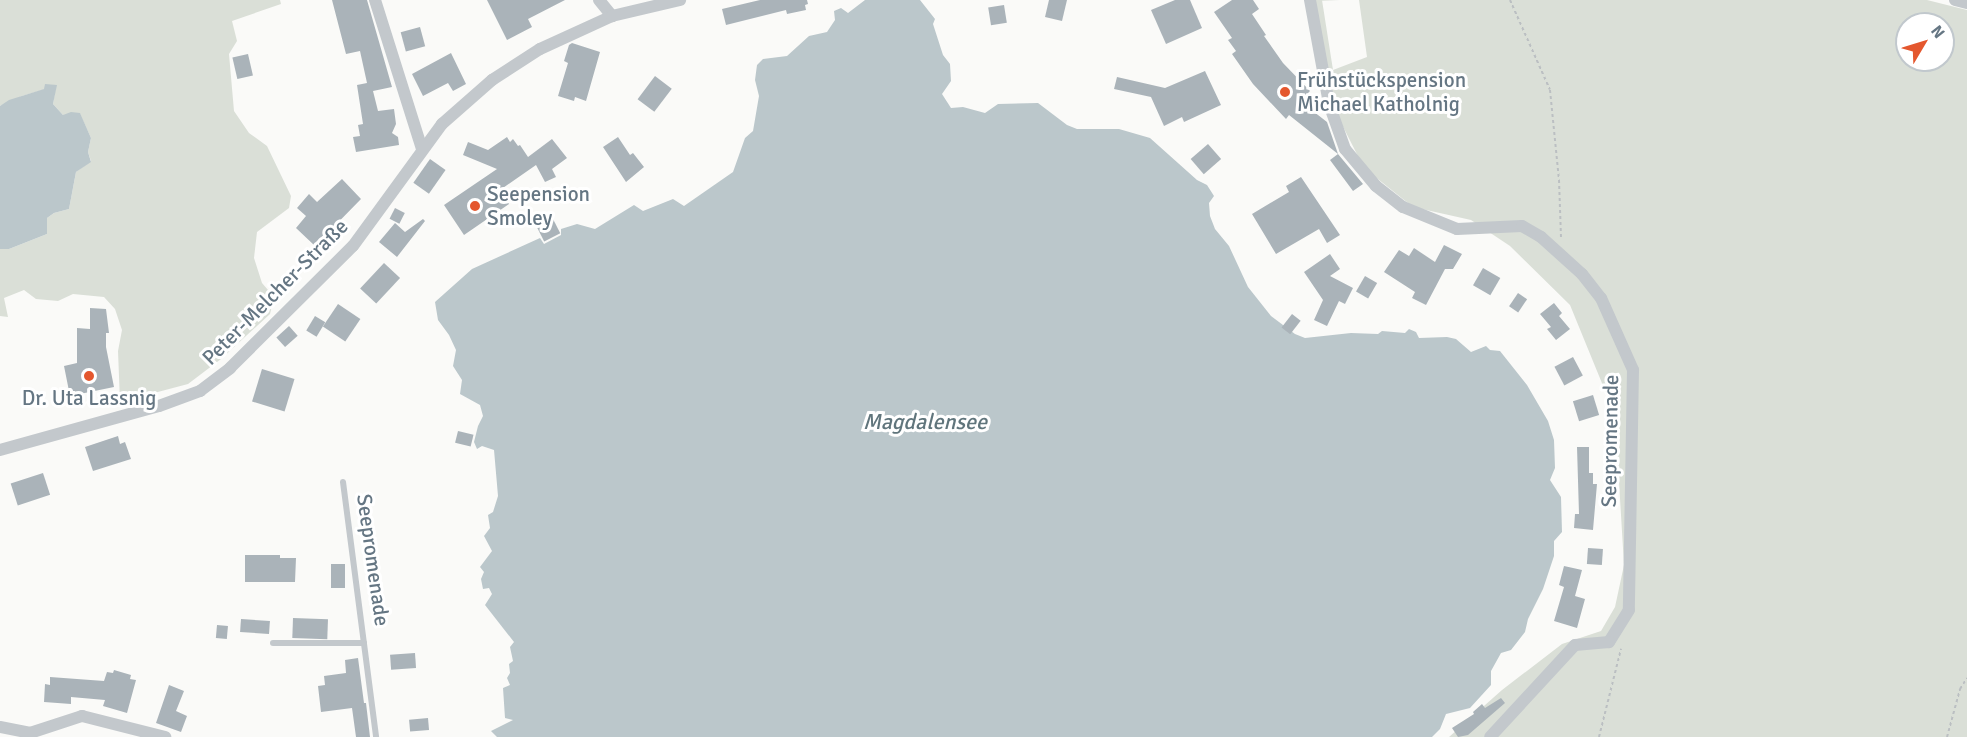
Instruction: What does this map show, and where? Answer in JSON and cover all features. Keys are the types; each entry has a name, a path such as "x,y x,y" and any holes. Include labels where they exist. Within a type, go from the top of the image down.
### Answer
{"street":[{"path":"375,0 422,149"},
{"path":"599,0 612,16"},
{"name":"Peter-Melcher-Straße","path":"0,450 159,406 200,391 230,368 353,246 442,124 492,80 540,49 612,16 680,0"},
{"name":"Seepromenade","path":"1310,0 1329,104 1345,149 1376,186 1402,207 1457,230 1522,226 1542,237 1560,253 1601,298 1633,370 1629,610 1609,642 1575,645 1490,737"},
{"path":"1955,0 1967,3"},
{"path":"0,727 30,733 82,716 165,737"}],"lane":[{"name":"Seepromenade","path":"342,483 376,737"},
{"name":"Seepromenade","path":"273,643 364,643"}],"path":[{"path":"1509,0 1550,90 1559,180 1560,253"},
{"path":"1599,737 1622,645"},
{"path":"1947,737 1960,689 1967,678"}],"shaded area":[{"path":"0,0 280,0 281,4 232,21 237,41 229,54 234,111 249,133 267,146 291,196 289,208 257,232 254,258 262,283 274,297 270,314 221,359 188,384 120,402 118,351 122,330 115,309 104,297 73,294 58,301 36,299 24,290 4,298 8,317 0,316 0,249 9,249 47,234 47,218 54,213 69,209 76,172 91,161 88,152 91,138 80,114 63,115 53,104 56,86 22,96 0,106"},
{"path":"1315,0 1322,0 1333,70 1367,57 1359,0 1927,0 1967,10 1967,737 1449,737 1502,690 1562,644 1601,631 1615,607 1624,565 1615,415 1570,305 1510,246 1471,220 1413,207 1364,168 1332,105"}],"water":[{"name":"Magdalensee","path":"865,0 920,0 935,19 933,24 943,55 950,64 951,81 942,94 951,108 963,107 985,113 998,104 1038,103 1067,125 1077,129 1119,129 1150,138 1197,180 1207,185 1214,196 1209,203 1210,216 1215,229 1229,246 1248,287 1271,316 1295,334 1305,338 1351,333 1378,334 1382,331 1405,333 1409,329 1416,332 1419,338 1456,339 1471,352 1486,346 1490,350 1500,351 1527,385 1548,421 1554,440 1555,468 1550,480 1561,497 1562,532 1554,541 1554,556 1543,589 1528,619 1525,632 1511,650 1501,653 1491,671 1491,685 1470,708 1446,714 1440,729 1432,737 497,737 491,731 513,720 505,718 503,688 510,685 507,678 510,673 509,664 513,661 510,647 514,642 485,605 492,594 489,588 483,589 481,579 484,572 480,567 492,551 484,536 490,528 488,515 493,512 498,496 494,450 482,446 477,449 474,442 483,416 480,405 460,394 462,380 453,366 456,350 438,320 435,302 472,269 540,238 544,244 561,235 561,229 577,224 595,229 634,205 643,211 673,199 684,206 733,172 745,138 753,131 759,96 755,80 757,65 763,59 787,56 809,36 827,32 835,20 834,11 841,8 848,13"},
{"path":"45,84 57,85 53,104 63,115 71,112 80,113 91,138 88,152 91,162 76,172 69,209 54,213 47,218 47,234 9,249 0,249 0,106 9,100 44,89"}],"building":[{"path":"332,0 367,0 392,87 373,91 378,111 394,109 396,124 392,133 398,137 399,145 356,152 353,137 360,136 358,125 363,124 357,85 367,83 360,51 346,54"},
{"path":"487,0 565,0 528,19 532,27 507,40"},
{"path":"760,0 807,0 808,4 805,5 806,10 787,14 786,10 726,25 722,9"},
{"path":"1049,0 1067,0 1062,21 1045,17"},
{"path":"1175,0 1190,0 1202,28 1166,44 1151,10"},
{"path":"1232,0 1253,0 1259,9 1252,14 1266,35 1264,36 1283,63 1310,91 1300,101 1327,122 1338,154 1289,115 1286,119 1253,84 1232,54 1236,51 1228,40 1232,38 1214,12"},
{"path":"1004,5 1007,23 991,25 988,8"},
{"path":"420,27 425,46 406,51 401,32"},
{"path":"572,43 600,52 586,101 575,97 574,101 558,96 568,63 564,61 569,45"},
{"path":"451,53 466,84 453,91 448,83 423,96 412,74"},
{"path":"248,54 253,75 237,79 232,58"},
{"path":"1205,71 1221,105 1184,122 1182,117 1164,126 1151,97 1114,89 1117,77 1165,88"},
{"path":"655,76 672,89 654,112 638,99"},
{"path":"507,137 510,142 513,139 518,146 520,145 528,157 552,139 567,158 552,169 556,177 545,182 536,165 500,190 509,204 464,235 444,205 497,169 463,155 468,142 488,150"},
{"path":"618,137 630,155 633,153 644,167 626,182 603,147"},
{"path":"1208,144 1221,159 1204,174 1191,159"},
{"path":"1338,154 1363,184 1353,191 1330,160"},
{"path":"430,159 446,170 429,194 413,183"},
{"path":"1301,177 1340,235 1327,243 1319,229 1276,254 1252,214 1289,192 1286,186"},
{"path":"342,179 361,199 315,246 296,228 306,216 297,208 309,194 317,202"},
{"path":"395,208 405,213 399,224 390,219"},
{"path":"423,219 425,221 397,257 379,242 395,223 405,232"},
{"path":"553,219 560,233 544,241 537,227"},
{"path":"1444,245 1462,254 1453,269 1445,269 1426,305 1412,298 1415,292 1384,272 1399,250 1409,256 1414,248 1435,262"},
{"path":"1330,254 1340,269 1330,276 1353,288 1345,304 1339,301 1327,326 1314,320 1323,300 1304,272"},
{"path":"384,263 400,278 376,304 360,289"},
{"path":"1483,268 1500,278 1490,295 1473,285"},
{"path":"1365,276 1377,283 1368,299 1356,292"},
{"path":"1518,293 1527,299 1518,312 1509,306"},
{"path":"1554,303 1562,313 1559,316 1570,329 1556,340 1547,329 1551,327 1540,314"},
{"path":"338,304 360,319 345,341 323,326"},
{"path":"90,308 106,309 109,333 106,333 106,347 114,387 70,396 64,366 77,363 77,328 90,329"},
{"path":"1292,314 1301,321 1290,334 1282,327"},
{"path":"315,316 325,322 317,337 306,331"},
{"path":"289,326 298,336 285,347 276,337"},
{"path":"1573,357 1583,376 1564,385 1554,367"},
{"path":"262,369 295,379 285,411 252,402"},
{"path":"1593,395 1599,415 1579,421 1573,401"},
{"path":"458,431 474,435 471,447 455,443"},
{"path":"118,436 120,444 125,442 131,459 93,471 85,447"},
{"path":"1577,447 1589,447 1589,473 1593,473 1593,484 1597,484 1593,530 1574,528 1575,514 1579,514"},
{"path":"43,473 50,495 18,505 11,484"},
{"path":"1588,548 1603,549 1602,565 1587,564"},
{"path":"245,555 280,555 280,558 296,558 295,582 245,582"},
{"path":"331,564 345,564 345,588 331,588"},
{"path":"1564,566 1582,570 1575,596 1585,599 1577,628 1554,621 1564,587 1559,585"},
{"path":"293,618 328,619 327,639 292,638"},
{"path":"241,619 270,621 269,634 240,632"},
{"path":"217,625 228,626 227,639 216,638"},
{"path":"415,653 416,668 391,670 390,655"},
{"path":"358,658 370,737 356,737 352,708 321,712 318,686 325,685 324,676 346,673 345,660"},
{"path":"114,670 131,675 130,679 136,680 127,713 103,706 105,700 71,697 71,704 44,702 45,684 50,685 50,677 104,681 107,672 113,673"},
{"path":"169,685 184,691 176,711 187,716 181,732 156,723"},
{"path":"1501,698 1505,703 1468,735 1458,737 1452,728 1474,714 1473,712 1482,704 1485,708"},
{"path":"428,718 429,730 410,732 409,720"}],"place":[{"name":"Frühstückspension Michael Katholnig","path":"1285,92"},
{"name":"Seepension Smoley","path":"475,206"},
{"name":"Dr. Uta Lassnig","path":"89,376"}]}
